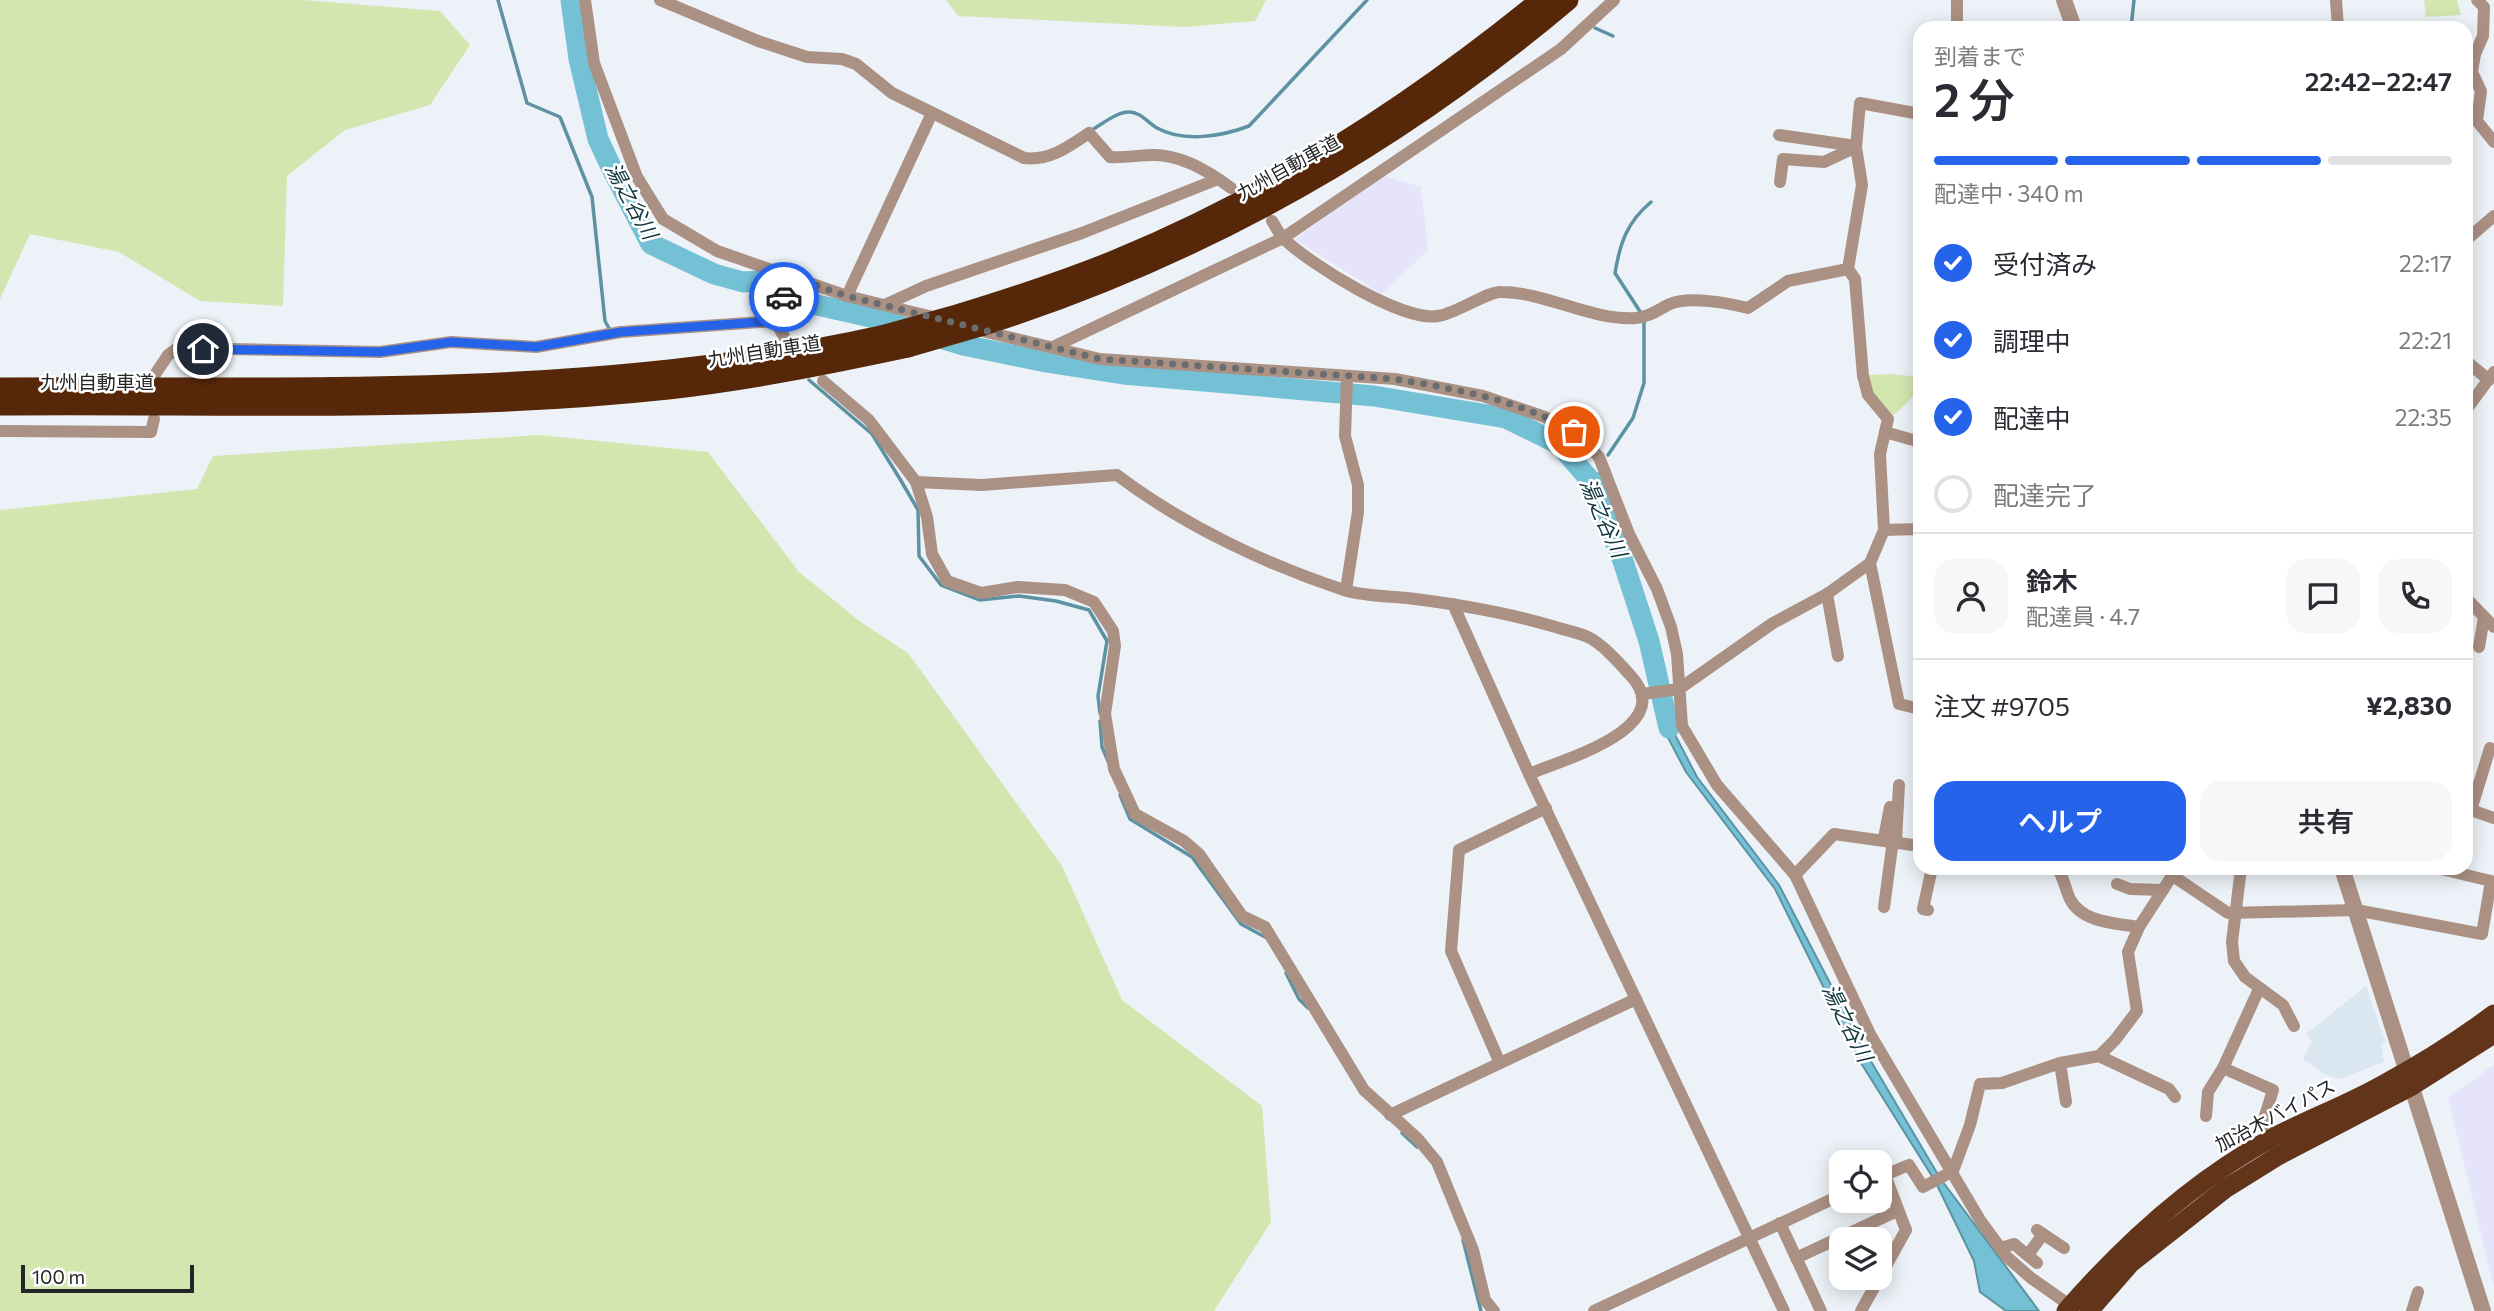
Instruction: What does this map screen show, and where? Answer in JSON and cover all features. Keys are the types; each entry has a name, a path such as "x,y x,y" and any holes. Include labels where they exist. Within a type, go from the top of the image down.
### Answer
{"highway":[{"name":"九州自動車道","path":"0,388 327,388 530,383 739,363 881,336 960,314 1116,260 1215,215 1298,170 1383,119 1541,0"},
{"name":"九州自動車道","path":"0,405 326,405 531,400 667,389 743,379 908,347 984,325 1122,276 1224,229 1321,177 1453,91 1568,0"},
{"name":"加治木バイパス","path":"2076,1309 2100,1272 2178,1201 2272,1138 2382,1085 2410,1078 2494,1014"},
{"name":"加治木バイパス","path":"2076,1309 2225,1189 2410,1078 2494,1034"}],"street":[{"path":"585,0 594,63 637,177 663,219 717,251 847,296 1100,359 1347,379 1395,379 1483,396 1556,421 1581,437 1605,467 1629,534 1657,589 1671,626 1682,726 1717,785 1795,874 1870,1034 2000,1248 2031,1278 2076,1309"},
{"path":"660,0 758,41 807,57 856,64 892,93 1024,158 1045,158 1089,133 1110,157 1133,159 1156,155 1191,163 1231,188"},
{"path":"1053,347 1283,238 1561,49 1614,0"},
{"path":"1957,0 1957,21"},
{"path":"2064,0 2072,21"},
{"path":"2336,0 2338,21"},
{"path":"2473,66 2483,36 2484,7 2477,0"},
{"path":"2473,74 2481,91 2473,115"},
{"path":"1646,694 1676,689 1773,623 1827,594 1870,563 1884,530 1880,454 1888,419 1868,395 1863,376 1854,279 1848,270 1863,185 1856,146 1860,103 1913,113"},
{"path":"847,296 932,113"},
{"path":"2473,119 2494,142"},
{"path":"1779,135 1856,146"},
{"path":"1780,182 1783,159 1824,162 1856,146"},
{"path":"887,304 926,286 1082,233 1218,178"},
{"path":"2473,234 2494,216"},
{"path":"1272,221 1283,238 1319,265 1409,313 1436,317 1462,309 1499,291 1636,318 1652,315 1673,303 1716,299 1748,308 1788,281 1848,270"},
{"path":"786,340 775,321 790,278"},
{"path":"154,376 168,355 178,348 380,352 451,342 536,347 621,332 775,321"},
{"path":"2473,365 2491,376 2473,400"},
{"path":"1346,590 1358,512 1358,485 1345,436 1347,379"},
{"path":"823,381 869,420 916,482 927,517 932,554 947,581 981,593 1018,587 1065,590 1094,602 1112,631 1115,646 1105,714 1114,769 1135,814 1184,841 1199,854 1241,916 1265,928 1364,1090 1419,1139 1437,1162 1473,1250 1486,1306 1494,1311"},
{"path":"0,431 151,432 154,419"},
{"path":"1885,432 1913,440"},
{"path":"916,482 982,485 1117,475 1141,493 1210,532 1283,568 1346,590 1501,611 1588,637 1617,660 1646,694"},
{"path":"1884,530 1913,529"},
{"path":"1870,563 1899,704 1913,707"},
{"path":"1827,594 1838,656"},
{"path":"1453,604 1529,774 1747,1238 1784,1311"},
{"path":"2473,605 2494,627"},
{"path":"2479,647 2484,617"},
{"path":"1529,774 1621,735 1638,720 1646,694"},
{"path":"2473,803 2490,748 2494,750"},
{"path":"1884,907 1899,785"},
{"path":"1890,807 1891,840"},
{"path":"1499,1061 1451,951 1459,850 1546,808"},
{"path":"2473,811 2494,818"},
{"path":"1795,874 1834,834 1913,845"},
{"path":"1928,910 1923,909 1930,875"},
{"path":"2060,875 2070,900 2080,912 2094,919 2139,927"},
{"path":"1892,1172 1909,1165 1923,1187 1952,1171 1970,1125 1980,1084 2002,1083 2060,1063 2099,1056 2115,1040 2137,1011 2128,952 2139,927 2173,875"},
{"path":"2179,875 2228,913 2356,910 2488,935 2491,881 2466,875"},
{"path":"2240,875 2235,912 2234,961 2245,977 2283,1005 2294,1026"},
{"path":"2344,875 2483,1311"},
{"path":"2117,884 2130,889 2163,890"},
{"path":"2206,1116 2208,1092 2223,1068 2259,989"},
{"path":"1390,1115 1499,1061 1636,999"},
{"path":"2099,1056 2169,1089 2175,1097"},
{"path":"2060,1063 2066,1102"},
{"path":"2223,1068 2273,1090 2264,1119 2272,1138"},
{"path":"1861,1311 1906,1230 1892,1199"},
{"path":"1594,1311 1829,1201"},
{"path":"1796,1258 1897,1211"},
{"path":"1780,1223 1821,1311"},
{"path":"2000,1248 2014,1244 2032,1259 2040,1232 2064,1248"},
{"path":"2412,1311 2418,1292"}],"shaded area":[{"path":"1383,176 1421,187 1428,250 1381,294 1295,239"},
{"path":"2366,986 2385,1042 2381,1044 2384,1062 2339,1079 2325,1074 2303,1059 2312,1041 2306,1034"},
{"path":"2494,1065 2494,1287 2448,1098"}],"green space":[{"path":"0,0 303,0 440,11 470,45 430,105 345,130 287,176 283,306 200,301 119,252 30,234 0,299"},
{"path":"946,0 1266,0 1255,21 1184,27 958,16"},
{"path":"2424,0 2457,0 2461,15 2426,17"},
{"path":"1868,375 1913,376 1913,397 1894,415 1888,413 1876,399"},
{"path":"540,435 708,452 799,572 862,623 908,653 1062,866 1122,1000 1262,1106 1271,1222 1214,1311 0,1311 0,510 197,489 213,456"}],"water":[{"path":"1666,699 1673,731 1697,777 1779,885 1869,1058 1940,1178 2039,1311 2006,1311 1980,1292 1974,1261 1935,1181 1861,1063 1775,889 1686,772 1665,732 1659,701"}],"waterway":[{"path":"498,0 527,103 560,117 592,197 605,321 610,330"},
{"name":"湯之谷川","path":"571,0 579,59 598,139 651,244 714,274 743,282 758,281 779,288 795,300 875,318 963,345 1046,362 1123,374 1374,396 1506,418 1559,444 1591,481 1623,561 1649,641 1669,728"},
{"path":"1090,131 1114,116 1129,112 1141,116 1168,133 1191,137 1227,133 1249,126 1367,0"},
{"path":"2132,21 2134,0"},
{"path":"1595,28 1613,36"},
{"path":"1641,313 1615,273 1619,252 1630,225 1651,202"},
{"path":"1608,455 1633,418 1644,383 1644,320"},
{"path":"809,380 872,434 918,510 919,556 941,585 980,600 1019,596 1056,601 1089,610 1107,641 1098,696 1100,713"},
{"path":"1591,481 1598,474"},
{"path":"1100,721 1102,747 1108,761"},
{"path":"1120,795 1130,819 1192,857 1241,924 1265,937"},
{"path":"1286,973 1299,999 1308,1008"},
{"path":"1402,1133 1417,1147"},
{"path":"1463,1240 1481,1311"}],"way so far":[{"path":"784,297 790,276 847,296 910,309 1001,336 1100,359 1395,379 1442,387 1483,396 1545,417 1574,432"}],"route":[{"path":"203,349 380,352 427,343 451,342 536,347 621,332 775,321 784,297"}]}
